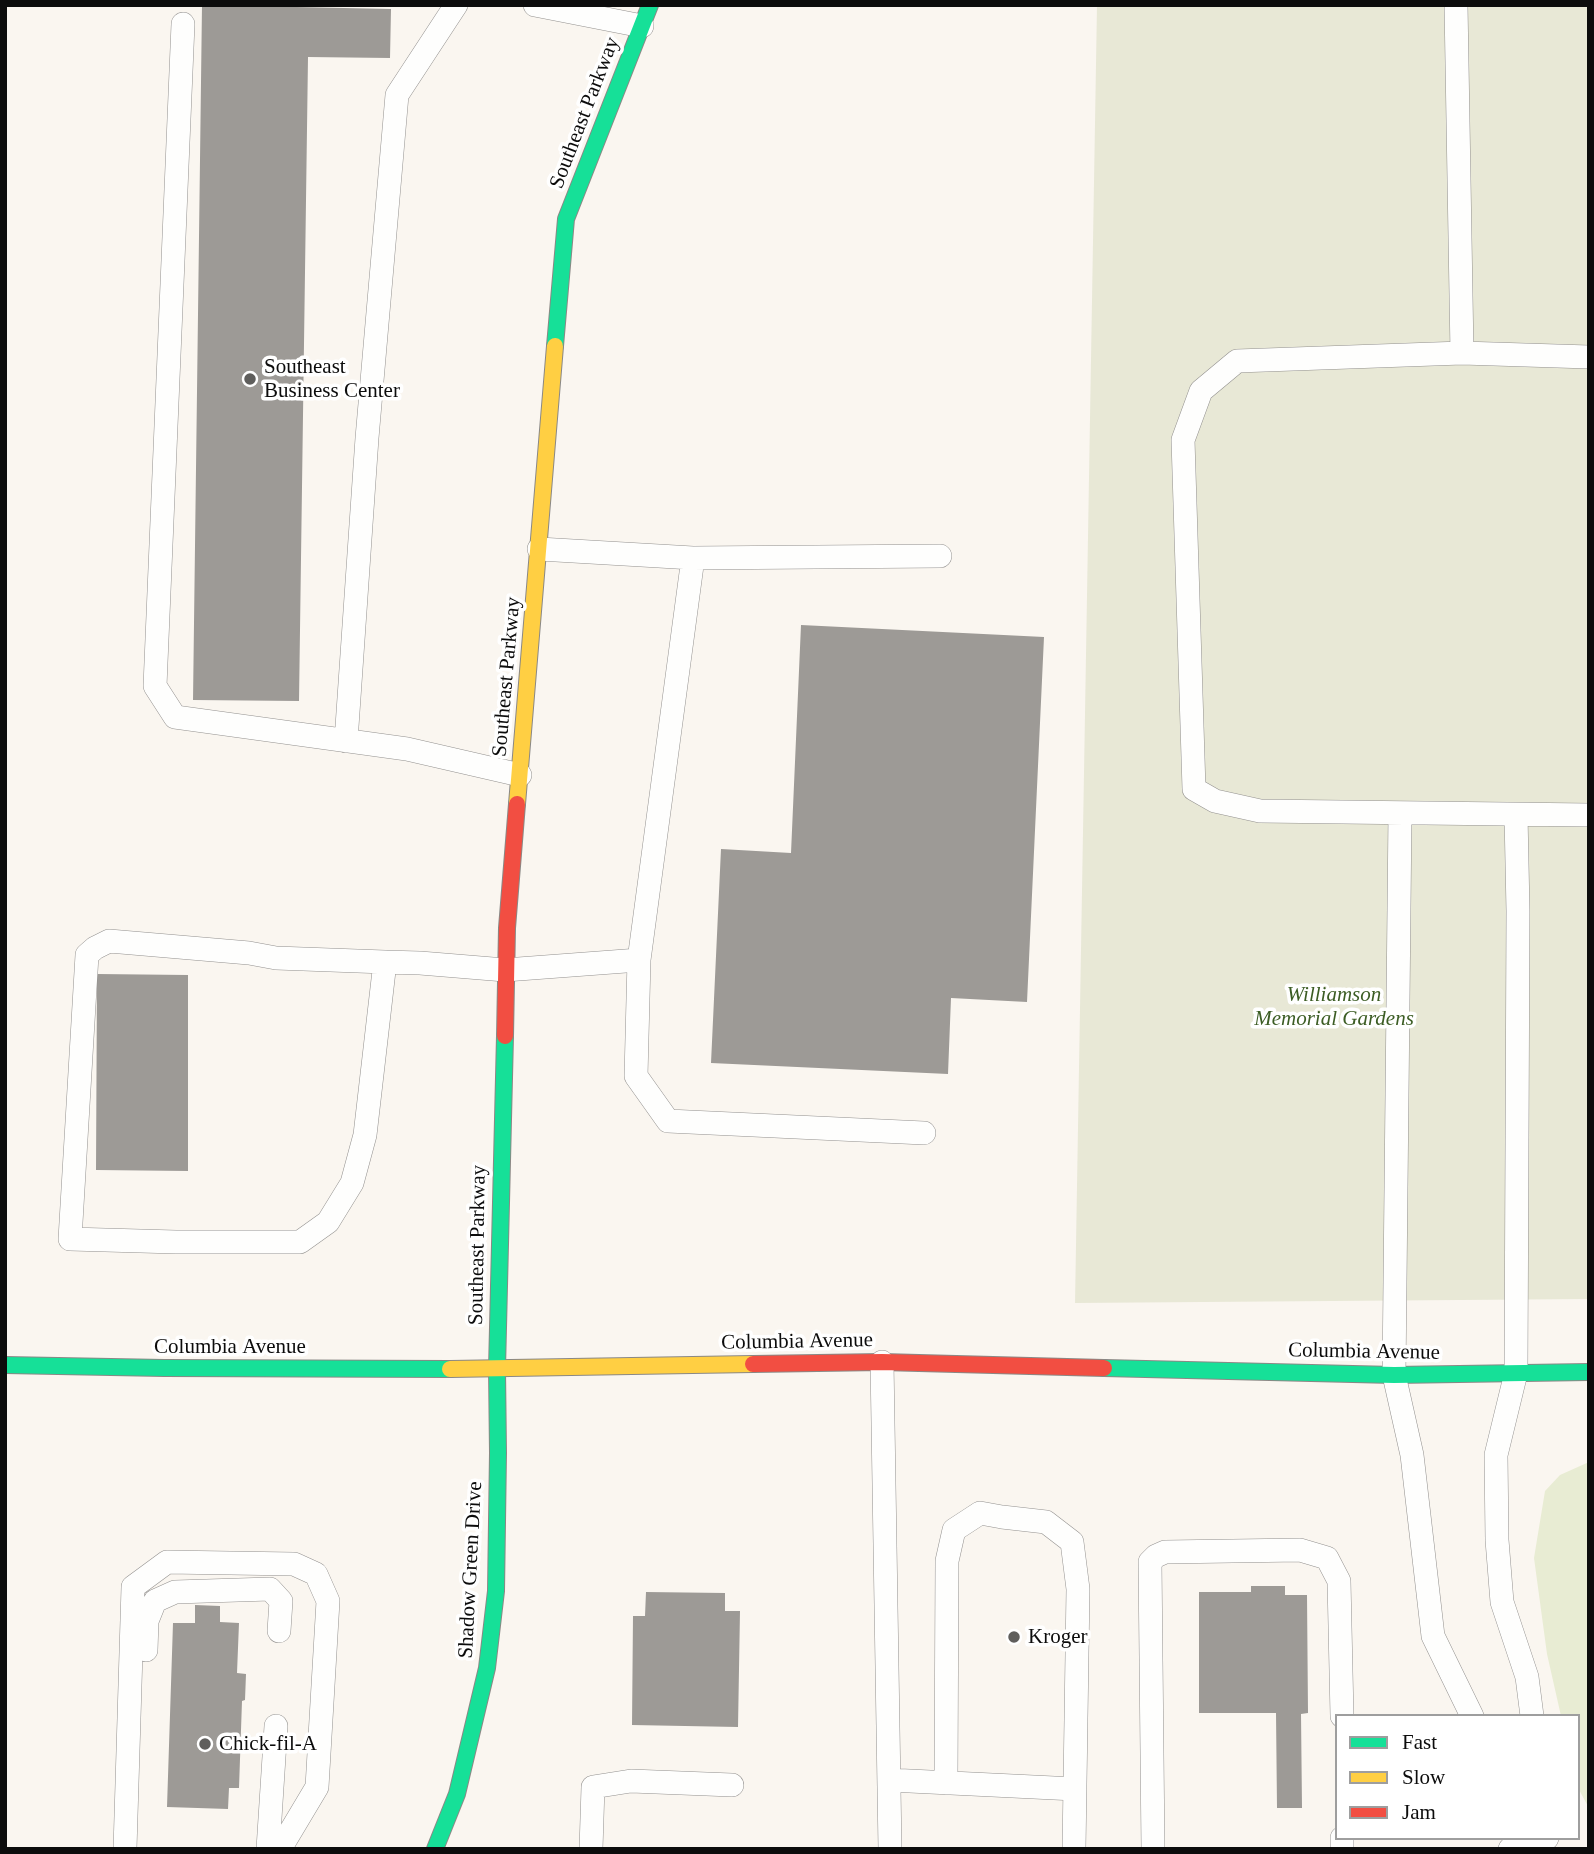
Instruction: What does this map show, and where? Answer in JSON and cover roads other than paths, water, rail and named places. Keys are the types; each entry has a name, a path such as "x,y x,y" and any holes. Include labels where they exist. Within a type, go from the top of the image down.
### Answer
{"street":[{"name":"Southeast Parkway","path":"497,1369 505,970 566,219 646,16"},
{"name":"Columbia Avenue","path":"5,1365 497,1369 882,1362 1394,1375 1589,1372"},
{"name":"Shadow Green Drive","path":"435,1849 457,1794 487,1668 496,1591 497,1369"}],"lane":[{"path":"346,741 367,438 397,95 456,5"},
{"path":"535,5 646,16"},
{"path":"1456,5 1462,353"},
{"path":"183,24 155,685 176,717 407,749 520,775"},
{"path":"1589,357 1462,353 1237,361 1201,391 1183,440 1194,789 1215,801 1259,811 1589,815"},
{"path":"539,549 693,558 940,556"},
{"path":"693,558 639,960 636,1076 668,1121 924,1133"},
{"path":"1400,814 1394,1375 1412,1455 1433,1636 1471,1714"},
{"path":"1516,815 1516,1373 1496,1455 1497,1540 1502,1602 1527,1677 1532,1714"},
{"path":"385,962 365,1135 352,1182 328,1222 300,1242 70,1239 87,955 109,941 249,953 276,958 385,962 505,970 639,960"},
{"path":"882,1362 890,1849"},
{"path":"946,1783 947,1561 954,1530 980,1513 1046,1522 1072,1542 1077,1589 1074,1849"},
{"path":"1153,1849 1150,1562 1156,1556 1165,1552 1300,1550 1327,1558 1339,1581 1342,1714"},
{"path":"125,1849 132,1587 167,1562 294,1564 316,1574 328,1601 317,1787 280,1849"},
{"path":"137,1849 141,1841 147,1621 155,1601 175,1592 270,1589 281,1601 279,1631"},
{"path":"268,1849 276,1726"},
{"path":"889,1780 1075,1789"},
{"path":"590,1849 593,1787 631,1781 732,1785"},
{"path":"1510,1849 1542,1840"}],"place":[{"name":"Southeast Business Center","path":"250,379"},
{"name":"Kroger","path":"1014,1637"},
{"name":"Chick-fil-A","path":"205,1744"}],"park label":[{"name":"Williamson Memorial Gardens","path":"1334,1007"}]}
